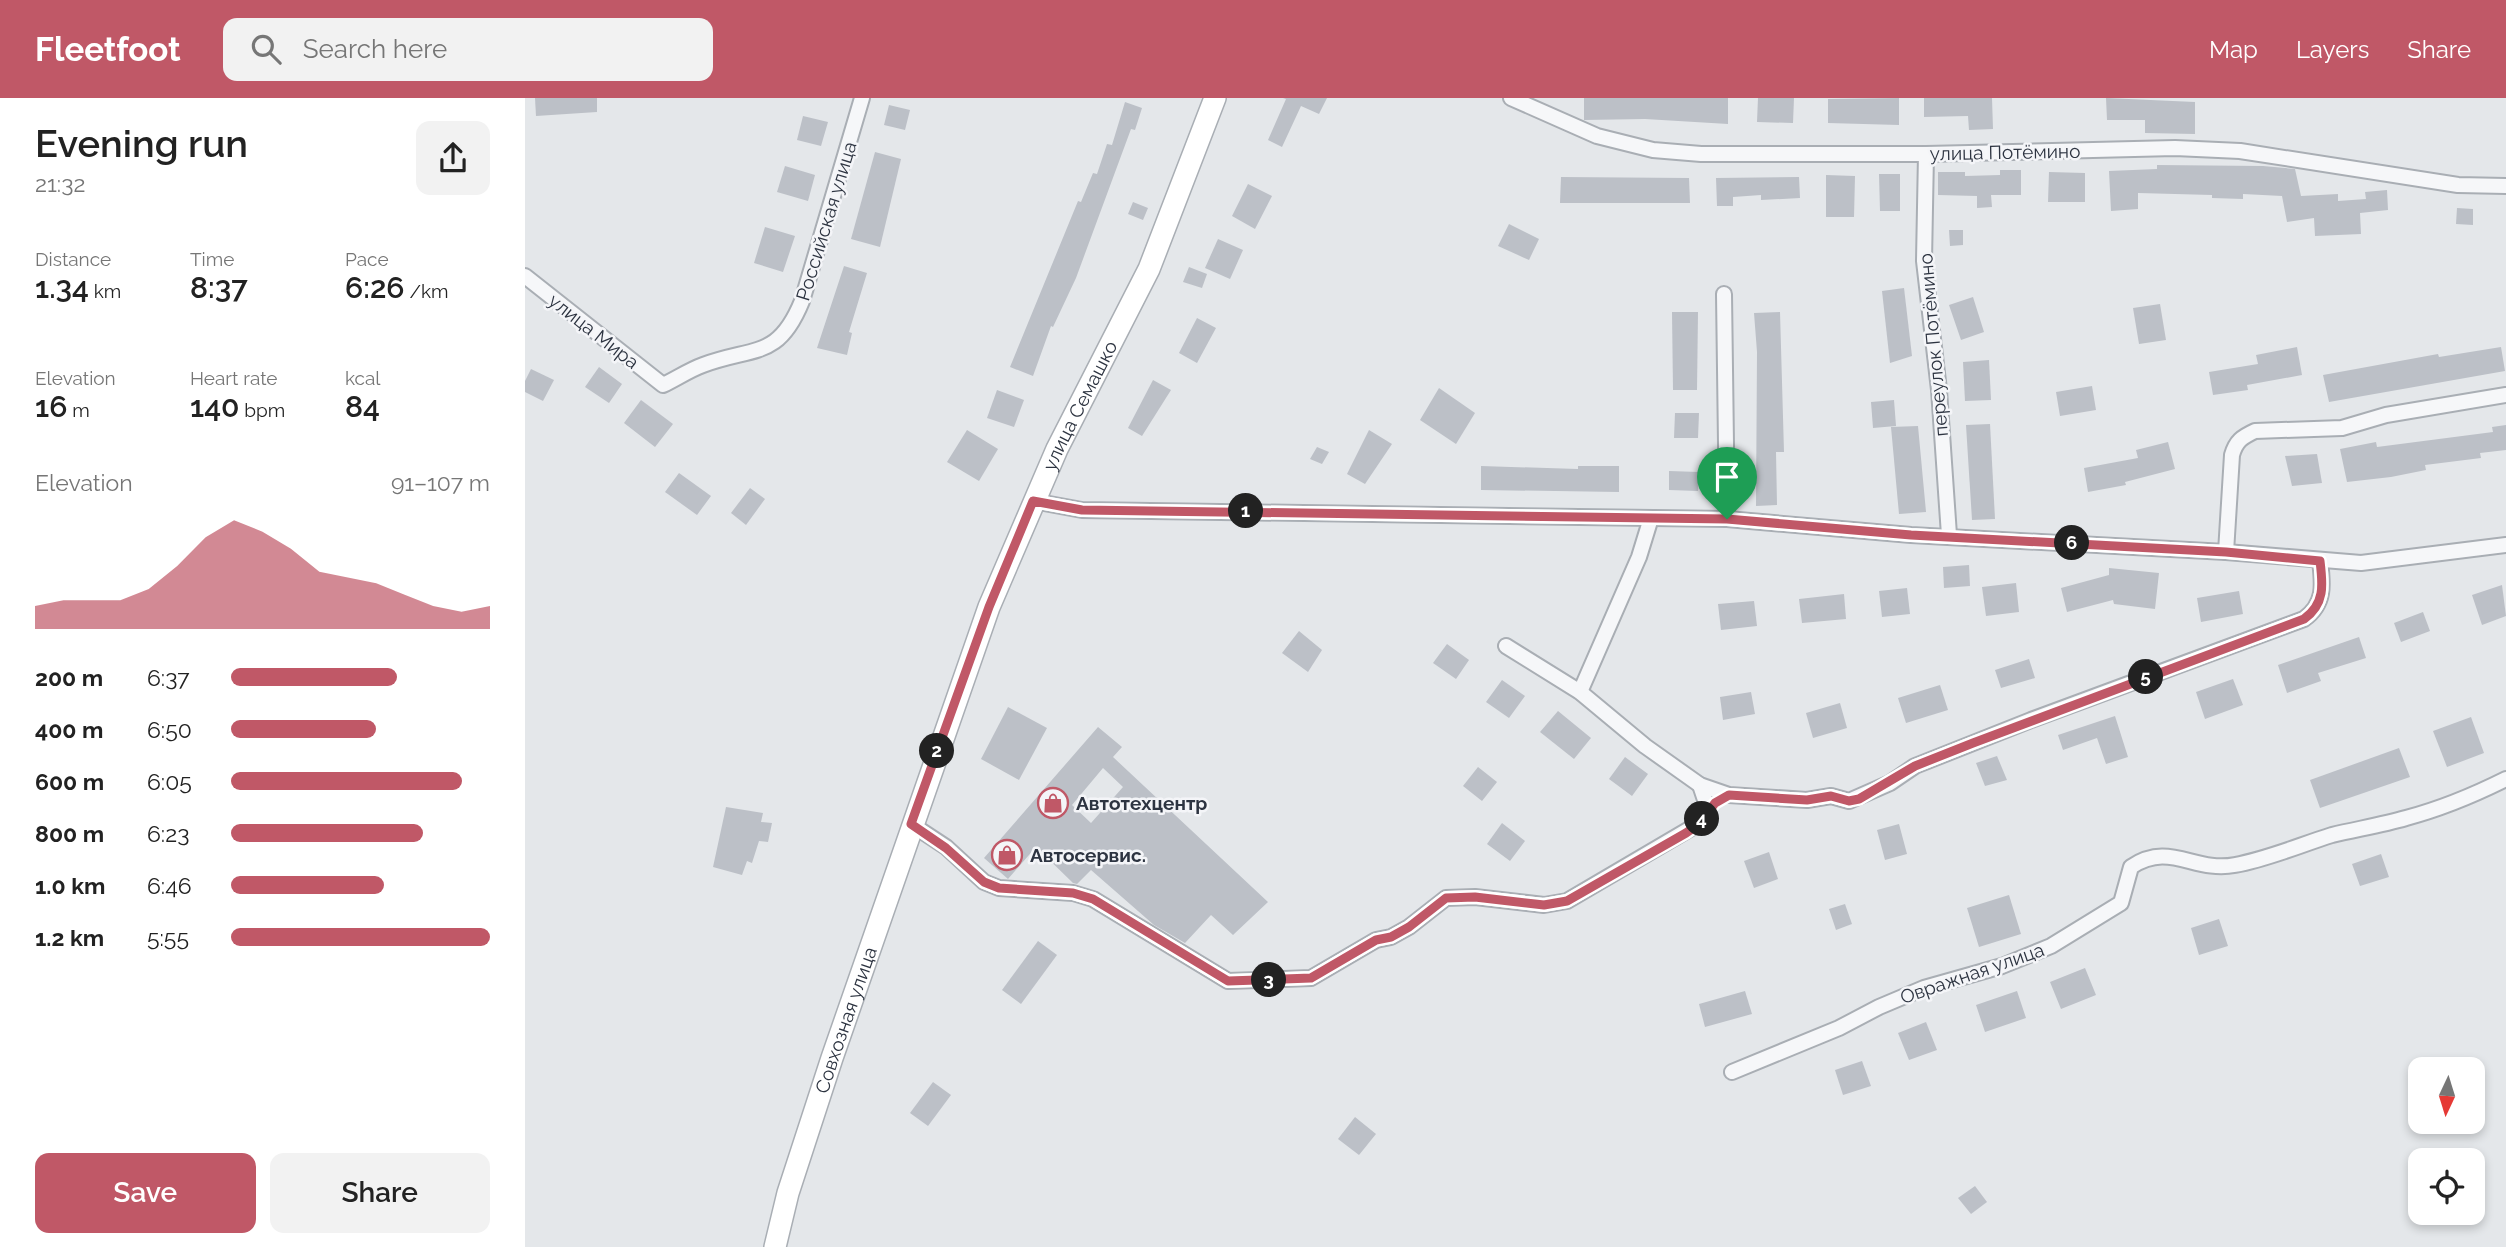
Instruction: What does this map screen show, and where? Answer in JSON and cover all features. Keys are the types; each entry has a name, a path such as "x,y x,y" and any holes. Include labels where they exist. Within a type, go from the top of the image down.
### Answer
{"main road":[{"name":"улица Семашко","path":"922,794 989,607 1033,501 1149,269 1215,98"},
{"name":"Совхозная улица","path":"775,1247 788,1193 922,794"}],"street":[{"name":"Российская улица","path":"663,385 702,366 767,348 779,341 793,323 819,252 862,98"},
{"name":"улица Потёмино","path":"1511,98 1597,136 1653,150 1701,155 1926,154 2175,148 2240,151 2458,185 2506,186"},
{"name":"переулок Потёмино","path":"1926,154 1924,261 1938,390 1948,535"},
{"name":"улица Мира","path":"525,276 663,385"},
{"path":"1724,294 1727,519"},
{"path":"2226,552 2232,455 2235,443 2244,436 2255,431 2342,428 2386,415 2506,395"},
{"path":"1033,501 1082,510 1727,519 2226,552 2320,561 2384,561 2506,545"},
{"path":"1580,692 1639,557 1651,518"},
{"path":"1506,646 1580,692 1645,746 1700,785 1729,795 1807,800 1831,796 1849,801 1859,799 1915,766 2304,619 2313,613 2323,593 2320,561"},
{"name":"Овражная улица","path":"1732,1072 1839,1028 1924,988 1989,971 2051,946 2121,903 2131,867 2147,857 2167,856 2214,867 2240,864 2332,836 2407,818 2473,795 2506,779"},
{"path":"1700,785 1706,798 1706,814"},
{"path":"911,824 946,848 984,882 999,888 1073,893 1093,899 1228,981 1311,978 1376,940 1391,937 1409,927 1446,898 1475,897 1544,905 1567,901 1686,833 1729,795"}],"building":[{"path":"535,98 597,98 597,112 536,116"},
{"path":"1283,98 1327,98 1319,114 1301,106 1282,147 1268,140 1286,99"},
{"path":"1584,98 1728,98 1728,124 1645,119 1584,120"},
{"path":"1758,98 1794,98 1793,123 1757,122"},
{"path":"1899,98 1899,125 1828,123 1828,99"},
{"path":"1924,98 1992,98 1993,129 1969,130 1968,116 1924,117"},
{"path":"2106,98 2195,102 2195,134 2145,133 2145,120 2107,120"},
{"path":"1125,102 1142,108 1135,130 1131,129 1076,278 1053,327 1051,326 1033,376 1010,367 1078,201 1081,202 1093,173 1097,174 1107,144 1112,145"},
{"path":"889,105 910,110 905,130 884,125"},
{"path":"803,116 828,122 821,146 797,140"},
{"path":"875,152 901,159 880,247 851,239"},
{"path":"2157,165 2295,169 2301,196 2338,194 2338,201 2366,199 2365,192 2387,190 2388,210 2360,213 2361,234 2315,236 2314,218 2287,222 2282,196 2243,194 2243,199 2212,198 2212,195 2138,193 2138,209 2111,211 2109,171 2157,169"},
{"path":"785,166 815,175 808,201 777,192"},
{"path":"2000,170 2021,170 2021,195 1991,195 1992,207 1977,208 1977,196 1938,195 1938,172 1965,172 1965,176 2000,175"},
{"path":"2049,172 2085,173 2085,202 2048,202"},
{"path":"1879,174 1900,174 1900,211 1880,211"},
{"path":"1826,175 1855,176 1854,217 1826,217"},
{"path":"1561,177 1689,178 1690,203 1560,203"},
{"path":"1799,177 1800,198 1761,200 1761,195 1733,197 1733,206 1717,206 1716,178"},
{"path":"1248,184 1272,196 1255,229 1232,216"},
{"path":"1133,202 1148,208 1143,220 1128,214"},
{"path":"2457,208 2473,209 2473,225 2456,224"},
{"path":"1509,224 1539,239 1529,260 1498,246"},
{"path":"765,227 795,236 783,272 754,263"},
{"path":"1949,230 1963,230 1963,245 1950,246"},
{"path":"1218,239 1243,250 1230,279 1205,268"},
{"path":"844,266 867,273 849,332 852,333 847,355 817,348"},
{"path":"1189,267 1207,274 1202,288 1183,282"},
{"path":"1904,288 1912,356 1890,363 1882,291"},
{"path":"1973,297 1984,332 1961,340 1949,305"},
{"path":"2160,304 2166,340 2139,344 2133,308"},
{"path":"1672,312 1698,312 1697,390 1673,390"},
{"path":"1780,312 1784,452 1776,452 1777,505 1756,506 1757,352 1754,313"},
{"path":"1197,318 1216,328 1197,363 1179,353"},
{"path":"2297,347 2302,375 2247,385 2248,390 2213,395 2209,372 2258,364 2256,355"},
{"path":"2501,347 2505,371 2329,402 2323,375 2438,354 2439,357"},
{"path":"1989,360 1991,400 1965,401 1963,362"},
{"path":"599,367 622,384 609,403 585,387"},
{"path":"531,369 554,380 543,401 525,392 525,381"},
{"path":"1153,380 1171,390 1142,436 1128,428"},
{"path":"2092,386 2096,410 2060,416 2056,392"},
{"path":"1439,388 1475,413 1456,444 1420,420"},
{"path":"997,390 1024,400 1014,427 987,418"},
{"path":"641,400 673,424 655,447 624,423"},
{"path":"1894,400 1896,426 1873,428 1871,402"},
{"path":"1675,413 1699,413 1698,438 1674,438"},
{"path":"1990,424 1995,519 1972,520 1966,425"},
{"path":"2506,425 2506,450 2480,453 2481,458 2425,465 2426,470 2347,482 2340,449 2376,442 2377,447 2493,432 2492,427"},
{"path":"1918,426 1926,512 1899,514 1891,427"},
{"path":"967,430 998,449 979,481 947,462"},
{"path":"1369,430 1392,444 1365,484 1347,474"},
{"path":"2168,442 2175,469 2125,482 2126,485 2088,492 2084,468 2138,458 2136,450"},
{"path":"1317,447 1329,452 1322,464 1310,459"},
{"path":"2317,454 2322,483 2292,486 2285,456"},
{"path":"1481,466 1578,469 1578,466 1619,466 1619,492 1481,490"},
{"path":"1669,471 1699,472 1698,491 1669,490"},
{"path":"679,473 711,496 697,515 665,492"},
{"path":"750,488 765,499 746,525 731,513"},
{"path":"1969,565 1970,586 1944,588 1943,567"},
{"path":"2109,568 2159,573 2155,609 2114,604 2113,600 2067,612 2061,588 2109,575"},
{"path":"2016,583 2019,612 1986,616 1982,587"},
{"path":"2502,585 2506,616 2482,625 2472,595"},
{"path":"1907,588 1910,614 1882,617 1879,591"},
{"path":"2239,591 2243,614 2201,622 2197,598"},
{"path":"1844,594 1846,619 1802,623 1799,599"},
{"path":"1754,601 1757,626 1721,630 1718,604"},
{"path":"2423,612 2430,631 2401,642 2394,623"},
{"path":"1299,631 1322,650 1308,672 1282,653"},
{"path":"2359,637 2366,658 2318,673 2321,681 2287,693 2278,665"},
{"path":"1447,644 1469,660 1456,679 1433,663"},
{"path":"2029,659 2035,678 2001,688 1995,670"},
{"path":"2233,679 2243,705 2205,719 2196,692"},
{"path":"1502,680 1525,696 1509,718 1486,702"},
{"path":"1940,685 1948,710 1906,723 1898,698"},
{"path":"1751,692 1755,714 1723,720 1720,697"},
{"path":"1840,703 1847,728 1813,738 1806,713"},
{"path":"1008,707 1047,728 1019,780 981,759"},
{"path":"1558,711 1591,738 1574,759 1540,732"},
{"path":"2115,716 2128,757 2106,764 2097,738 2063,750 2058,735"},
{"path":"2471,717 2484,753 2447,767 2433,731"},
{"path":"1098,727 1122,747 1113,757 1268,902 1233,935 1211,915 1185,943 1154,925 1091,870 1077,884 1073,883 1036,847 1008,879 984,858","holes":["1103,768 1123,787 1091,823 1072,805"]},
{"path":"2399,748 2410,777 2320,808 2310,780"},
{"path":"1997,756 2007,780 1985,786 1976,763"},
{"path":"1625,757 1648,774 1632,796 1609,779"},
{"path":"1478,767 1497,782 1482,801 1463,786"},
{"path":"726,807 763,813 761,822 772,823 768,842 759,841 752,863 747,861 742,875 713,867"},
{"path":"1502,823 1525,841 1510,861 1487,844"},
{"path":"1899,824 1907,854 1885,860 1877,830"},
{"path":"1769,852 1778,879 1754,888 1744,861"},
{"path":"2381,854 2389,877 2360,886 2352,864"},
{"path":"2009,895 2021,934 1979,947 1967,908"},
{"path":"1845,904 1852,924 1836,930 1829,909"},
{"path":"2219,919 2228,946 2199,955 2191,928"},
{"path":"1038,941 1057,955 1021,1004 1002,990"},
{"path":"2085,968 2096,995 2061,1009 2050,982"},
{"path":"1745,991 1752,1014 1705,1027 1699,1004"},
{"path":"2017,991 2026,1018 1985,1032 1976,1005"},
{"path":"1926,1022 1937,1050 1909,1060 1898,1033"},
{"path":"1862,1061 1871,1086 1843,1095 1835,1070"},
{"path":"933,1082 951,1095 928,1126 910,1113"},
{"path":"1355,1117 1376,1134 1359,1155 1338,1139"},
{"path":"1975,1186 1987,1202 1971,1214 1958,1198"}],"place":[{"name":"Автотехцентр","path":"1053,803"},
{"name":"Автосервис.","path":"1007,855"}],"route":[{"path":"1033,501 1082,510 1727,519 1911,535 2226,552 2320,561 2323,593 2313,613 2304,619 1915,766 1859,799 1849,801 1831,796 1807,800 1729,795 1715,803 1699,824 1686,833 1567,901 1544,905 1475,897 1446,898 1434,904 1409,927 1391,937 1376,940 1311,978 1228,981 1093,899 1073,893 999,888 984,882 935,839 911,824 989,607 1033,501"}]}
